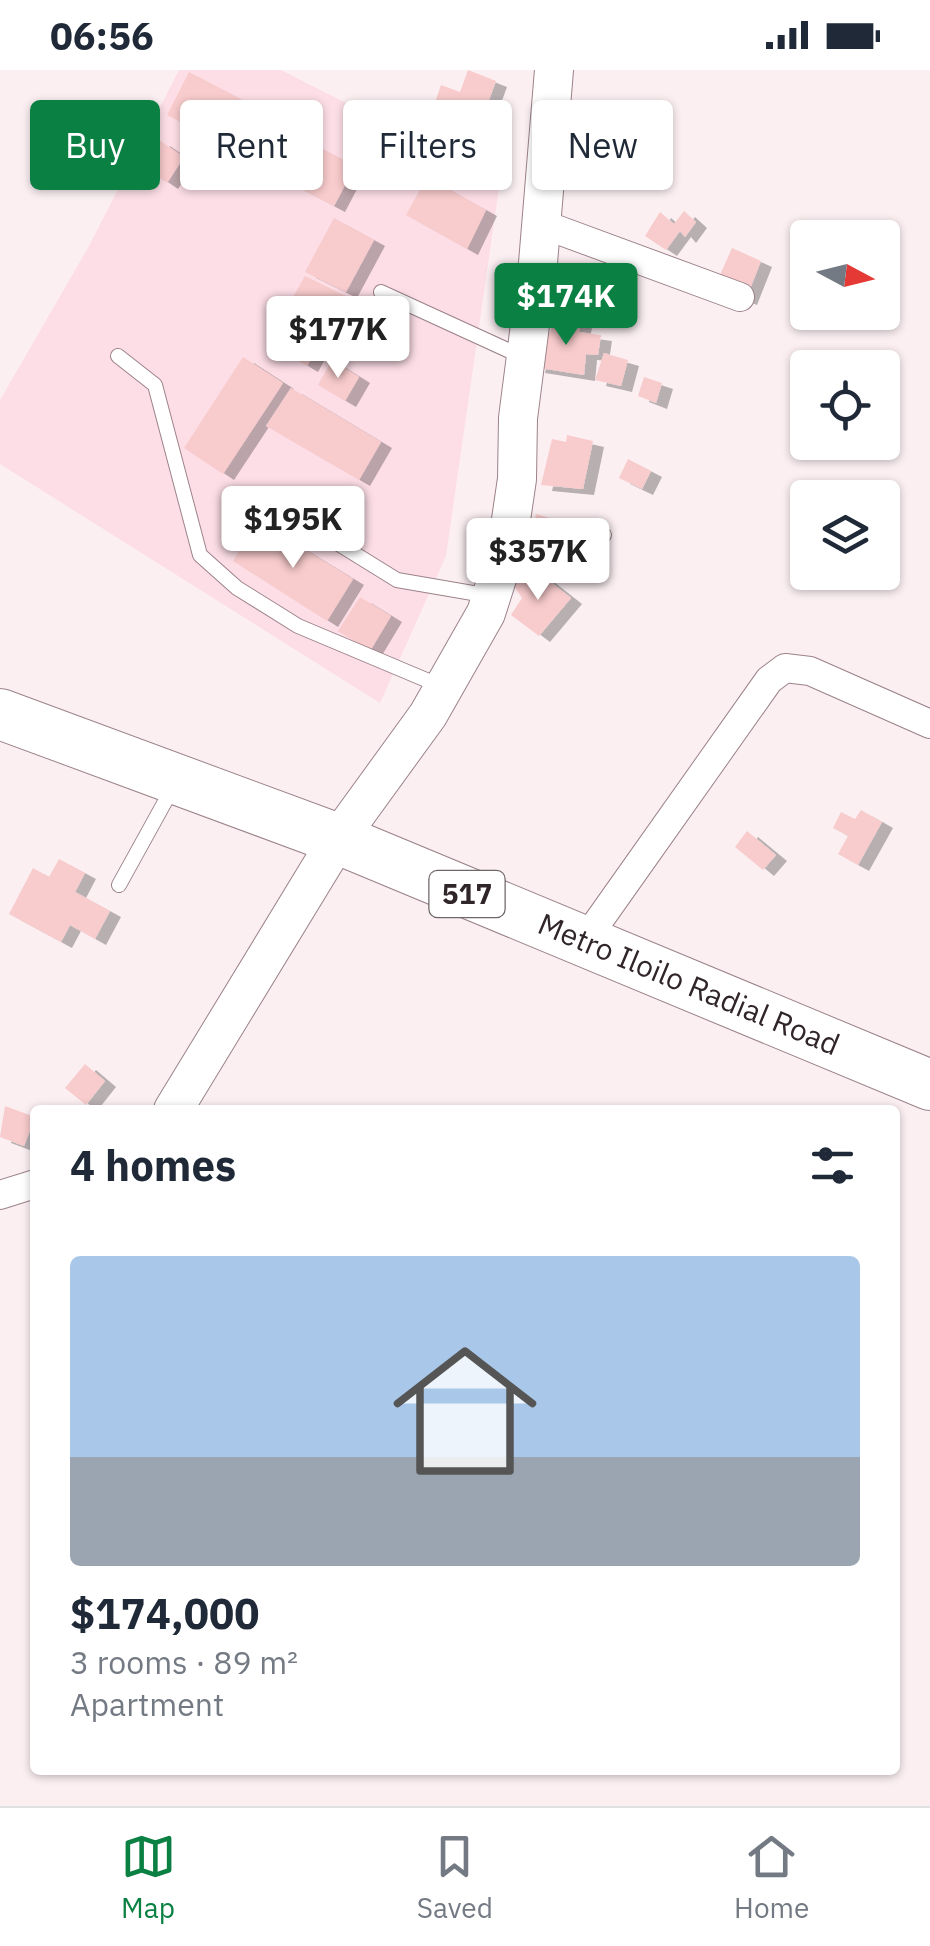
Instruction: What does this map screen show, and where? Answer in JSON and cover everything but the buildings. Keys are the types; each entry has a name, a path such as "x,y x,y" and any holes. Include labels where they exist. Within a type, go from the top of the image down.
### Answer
{"highway":[{"name":"Metro Iloilo Radial Road","path":"0,714 338,839 930,1085"}],"street":[{"path":"176,1105 338,839 444,687 491,596 507,546 542,224 554,70"},
{"path":"542,224 740,297"},
{"path":"582,943 769,680 785,668 810,671 930,724"},
{"path":"0,1196 30,1186"}],"lane":[{"path":"381,292 526,358"},
{"path":"118,356 155,385 200,556 237,588 298,626 444,687"},
{"path":"300,520 397,580 491,596"},
{"path":"507,546 604,535"},
{"path":"119,885 177,780"}],"shaded area":[{"path":"179,70 281,70 343,101 343,190 499,190 446,556 380,703 0,464 0,400 118,190 160,190 160,107"}]}
